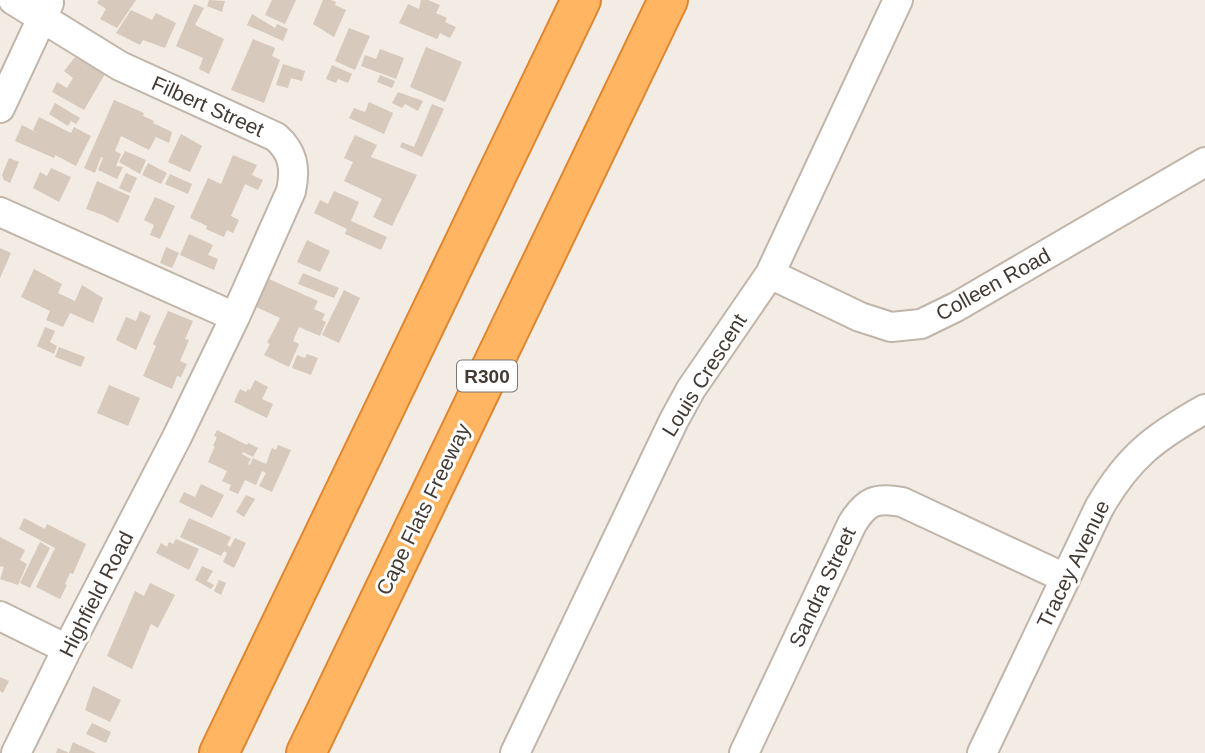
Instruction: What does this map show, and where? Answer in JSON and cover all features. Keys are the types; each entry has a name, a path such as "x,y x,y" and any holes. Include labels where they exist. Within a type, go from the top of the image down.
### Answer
{"highway":[{"path":"219,753 581,0"},
{"name":"Cape Flats Freeway","path":"306,753 668,0"}],"street":[{"name":"Filbert Street","path":"13,0 46,9 120,66 276,137 287,146 293,160 295,175 291,191 235,317 177,436"},
{"name":"Louis Crescent","path":"515,753 674,419 691,389 770,274 898,0"},
{"path":"0,108 46,9"},
{"name":"Colleen Road","path":"770,274 880,324 891,327 921,324 956,307 1205,162"},
{"path":"0,212 235,317"},
{"name":"Tracey Avenue","path":"982,753 1099,508 1115,480 1132,459 1155,439 1205,409"},
{"name":"Highfield Road","path":"16,753 177,436"},
{"name":"Sandra Street","path":"744,753 852,524 859,511 870,502 885,499 902,502 1065,578"},
{"path":"0,616 67,649"}],"building":[{"path":"99,0 136,0 117,28 100,19 106,9 97,3"},
{"path":"209,0 225,1 222,12 207,6"},
{"path":"272,0 296,0 285,24 265,15"},
{"path":"323,0 336,2 335,5 346,10 334,37 313,24"},
{"path":"421,0 440,5 436,13 447,18 445,22 456,27 450,38 440,33 437,39 399,23 408,4 419,9"},
{"path":"194,4 204,8 195,25 224,39 209,74 199,69 203,58 176,46"},
{"path":"131,10 152,20 156,13 176,23 165,48 143,40 140,45 116,33"},
{"path":"252,14 275,28 277,24 288,29 283,41 247,25"},
{"path":"349,28 370,36 355,70 335,61"},
{"path":"253,39 275,48 272,56 280,60 264,103 231,90"},
{"path":"426,47 462,62 445,102 410,87"},
{"path":"380,49 404,58 396,79 361,66 365,55 376,59"},
{"path":"75,57 105,74 84,110 52,92 57,82 67,88 73,78 64,71"},
{"path":"283,64 305,71 302,81 291,78 288,88 276,85"},
{"path":"332,65 352,74 348,83 338,79 336,83 326,79"},
{"path":"380,75 395,81 392,88 377,82"},
{"path":"398,92 423,101 418,111 405,104 402,108 392,103"},
{"path":"114,100 144,113 143,116 154,121 153,123 172,132 169,143 156,137 149,150 121,136 115,151 121,154 116,166 123,167 117,179 98,170 103,158 101,157 95,173 84,168"},
{"path":"369,102 393,113 384,134 349,118 354,108 365,112"},
{"path":"55,103 80,118 76,124 71,121 68,126 49,114"},
{"path":"432,104 444,109 422,157 400,147 402,142 414,147"},
{"path":"39,117 71,133 74,127 91,136 76,166 55,155 54,158 15,141 22,125 39,134 33,130"},
{"path":"181,134 202,146 190,172 168,162"},
{"path":"355,135 377,145 371,157 417,175 392,226 373,217 382,199 344,181 353,162 344,158"},
{"path":"125,151 146,160 140,174 119,162"},
{"path":"233,155 257,165 252,175 263,180 258,190 245,184 231,216 239,220 233,233 227,230 224,237 190,218 208,178 221,184"},
{"path":"9,158 19,162 10,183 4,180 2,175"},
{"path":"148,163 167,173 161,184 142,175"},
{"path":"51,168 71,177 59,202 33,188 40,172 47,176"},
{"path":"126,173 137,178 130,193 119,188"},
{"path":"170,174 192,184 188,194 165,184"},
{"path":"97,181 130,196 118,223 86,209"},
{"path":"334,191 359,202 351,221 387,237 381,250 345,234 347,229 314,213 320,200 328,204"},
{"path":"155,197 175,206 160,239 150,235 154,225 144,220"},
{"path":"189,234 213,245 208,255 218,259 214,270 180,255"},
{"path":"307,240 330,251 320,272 297,262"},
{"path":"166,247 179,253 172,268 160,263"},
{"path":"0,248 11,253 0,278"},
{"path":"34,269 62,284 58,293 75,301 82,285 103,298 93,323 70,313 63,327 46,320 50,311 21,297"},
{"path":"303,273 339,288 334,298 298,284"},
{"path":"269,279 318,301 314,309 325,314 322,320 326,322 320,336 299,327 293,341 299,344 289,367 264,355 280,318 256,307"},
{"path":"344,290 360,298 339,343 322,335"},
{"path":"140,311 151,316 136,350 116,340 126,317 136,321"},
{"path":"168,311 193,321 180,361 187,364 181,377 177,376 172,389 143,376 156,346 153,344"},
{"path":"45,327 55,331 50,342 57,346 54,354 37,346"},
{"path":"59,347 85,357 81,367 55,357"},
{"path":"307,354 318,358 311,375 292,368 297,355 305,358"},
{"path":"255,380 268,387 262,399 273,404 267,418 234,402 240,389 246,392 250,390"},
{"path":"109,385 140,398 128,426 97,413"},
{"path":"217,430 258,448 253,457 243,452 242,454 251,459 248,464 250,465 253,458 266,464 272,448 276,450 278,445 291,450 272,492 259,486 266,473 262,471 256,485 245,480 238,494 229,490 231,485 222,481 227,471 208,462 215,446 217,437 214,436"},
{"path":"201,484 224,495 212,518 179,502 184,492 195,497"},
{"path":"246,495 255,499 244,517 236,512"},
{"path":"24,518 45,529 47,524 86,544 60,599 36,587 55,548 19,529"},
{"path":"189,518 231,537 227,545 230,547 235,538 246,543 234,568 223,562 227,553 224,551 221,556 180,537"},
{"path":"0,537 25,550 20,560 27,564 18,585 0,579 4,567 0,566"},
{"path":"176,539 199,549 189,570 156,553 161,543 167,547 169,542 173,544"},
{"path":"40,542 50,548 30,588 20,583"},
{"path":"202,566 213,571 207,581 214,585 211,589 195,580"},
{"path":"219,580 226,583 221,595 214,591"},
{"path":"150,583 175,595 158,628 151,624 132,669 107,656 135,591 144,596"},
{"path":"0,677 9,681 3,693 0,691"},
{"path":"93,686 121,700 110,722 85,710"},
{"path":"92,723 111,732 106,743 86,734"},
{"path":"73,742 96,753 69,753"},
{"path":"58,748 69,753 56,753"}]}
